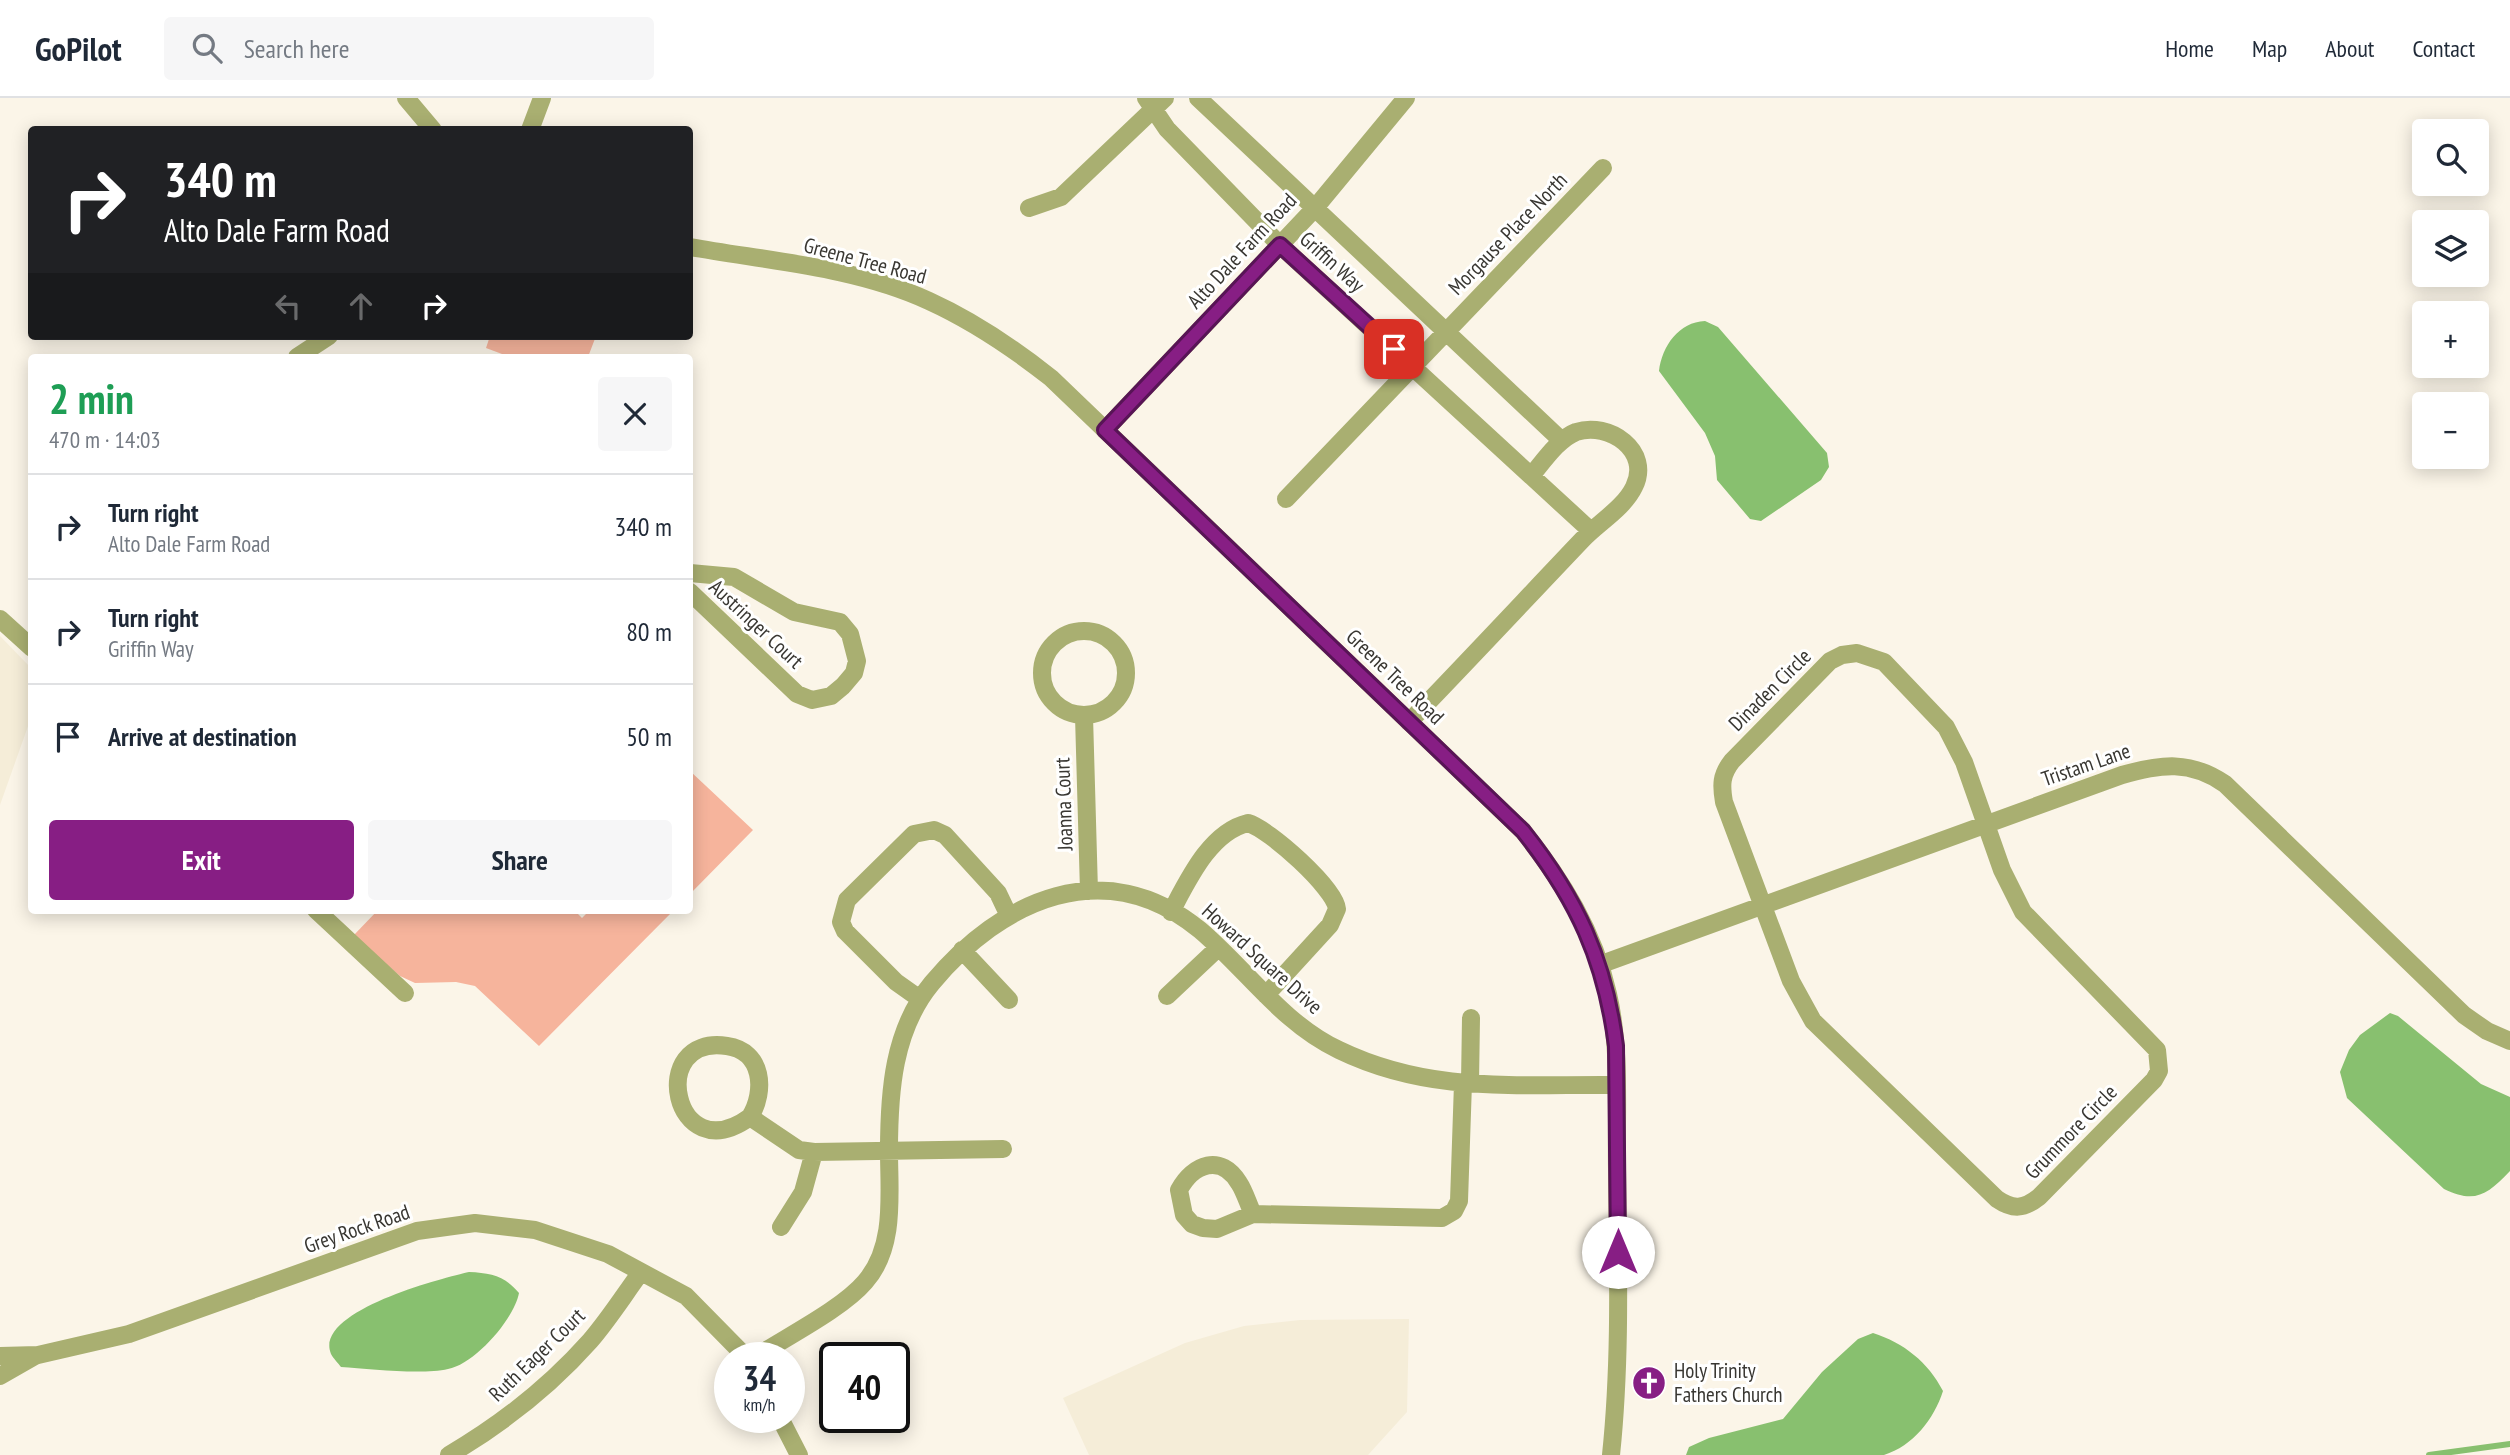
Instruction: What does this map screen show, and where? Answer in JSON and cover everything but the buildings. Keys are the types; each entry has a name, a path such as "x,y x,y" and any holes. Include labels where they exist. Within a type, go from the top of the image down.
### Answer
{"street":[{"path":"406,98 430,126"},
{"path":"532,126 542,98"},
{"name":"Griffin Way","path":"1198,98 1562,441"},
{"name":"Alto Dale Farm Road","path":"1105,430 1315,208 1406,98"},
{"path":"1029,208 1061,197 1155,102"},
{"name":"Griffin Way","path":"1155,102 1193,157 1280,245 1591,531"},
{"name":"Morgause Place North","path":"1286,499 1603,168"},
{"name":"Greene Tree Road","path":"693,248 816,269 879,284 927,300 979,327 1017,352 1051,378 1523,831 1545,859 1576,909 1599,965 1612,1016 1616,1085 1618,1352 1611,1455"},
{"path":"302,354 323,340"},
{"path":"1409,722 1591,531 1626,500 1635,486 1638,473 1635,456 1626,442 1600,430 1574,433 1562,441 1531,476"},
{"name":"Austringer Court","path":"693,573 734,577 750,583 794,612 840,622 850,634 856,648 854,673 831,696 812,700 797,694 693,595"},
{"path":"0,619 28,644"},
{"path":"1088,630 1108,638 1121,652 1127,671 1124,688 1116,701 1102,712 1084,716 1066,712 1050,699 1041,678 1045,656 1066,634 1088,630"},
{"name":"Dinaden Circle","path":"1762,906 1724,802 1721,785 1724,771 1830,661 1842,655 1857,653 1884,662 1946,727 1957,745 1986,824"},
{"name":"Joanna Court","path":"1084,716 1089,891"},
{"name":"Tristam Lane","path":"1599,965 2122,775 2154,766 2174,764 2210,773 2225,784 2464,1015 2487,1031 2510,1041"},
{"path":"1171,912 1199,864 1230,831 1248,823 1268,832 1332,894 1337,909 1330,925 1266,995"},
{"name":"Grummore Circle","path":"1762,906 1790,981 1813,1021 1997,1199 2007,1206 2020,1208 2029,1205 2154,1080 2160,1060 2157,1050 2148,1038 2023,912 2002,870 1986,824"},
{"path":"920,999 896,982 845,931 841,922 847,900 914,834 934,830 945,835 998,893 1008,914"},
{"name":"Howard Square Drive","path":"779,1342 845,1299 866,1281 888,1231 889,1151 897,1053 920,999 962,950 1008,914 1050,897 1089,891 1125,895 1171,912 1196,928 1266,995 1313,1035 1337,1050 1400,1075 1466,1083 1616,1085"},
{"path":"320,914 405,993"},
{"path":"1167,996 1218,948"},
{"path":"962,950 1009,1000"},
{"path":"1252,1214 1391,1220 1442,1218 1454,1211 1459,1201 1471,1018"},
{"path":"717,1044 733,1046 745,1054 753,1062 761,1087 758,1104 750,1117 728,1129 711,1130 688,1118 676,1093 677,1076 686,1059 704,1047 717,1044"},
{"path":"750,1117 799,1150 814,1152 1003,1149"},
{"path":"781,1227 803,1192 814,1152"},
{"name":"Grey Rock Road","path":"0,1356 38,1354 130,1334 417,1231 475,1223 535,1230 608,1254 686,1296 731,1342"},
{"name":"Ruth Eager Court","path":"449,1455 495,1426 565,1366 589,1341 641,1272"},
{"name":"Grey Rock Road","path":"0,1376 38,1354"},
{"path":"788,1433 799,1455"}],"shaded area":[{"path":"1705,321 1718,327 1827,453 1829,467 1821,480 1761,521 1750,519 1717,480 1715,456 1705,433 1659,371 1664,353 1673,337 1687,326"},
{"path":"489,340 594,340 589,354 502,354 486,348"},
{"path":"0,636 28,665 28,726 0,805"},
{"path":"693,774 753,830 693,891"},
{"path":"374,914 578,914 582,918 586,914 670,914 539,1046 475,986 456,982 415,983 400,976 353,936"},
{"path":"2390,1013 2398,1016 2481,1084 2510,1097 2510,1171 2480,1195 2464,1196 2444,1189 2347,1098 2340,1072 2349,1050 2360,1035"},
{"path":"469,1272 497,1276 519,1293 510,1315 492,1339 470,1359 448,1369 410,1372 341,1367 332,1356 331,1338 341,1324 360,1311 409,1289"},
{"path":"1409,1319 1407,1412 1368,1455 1089,1455 1063,1398 1185,1343 1244,1326 1300,1320"},
{"path":"1873,1333 1895,1342 1914,1355 1930,1371 1943,1391 1928,1421 1904,1445 1884,1455 1686,1455 1689,1447 1709,1438 1783,1419 1822,1372 1858,1339"}],"waterway":[{"path":"2429,1455 2510,1444"}],"place":[{"name":"Holy Trinity Fathers Church","path":"1649,1383"}],"route":[{"path":"1394,349 1280,245 1105,430 1523,831 1561,883 1595,949 1612,1016 1616,1046 1618,1252"}]}
